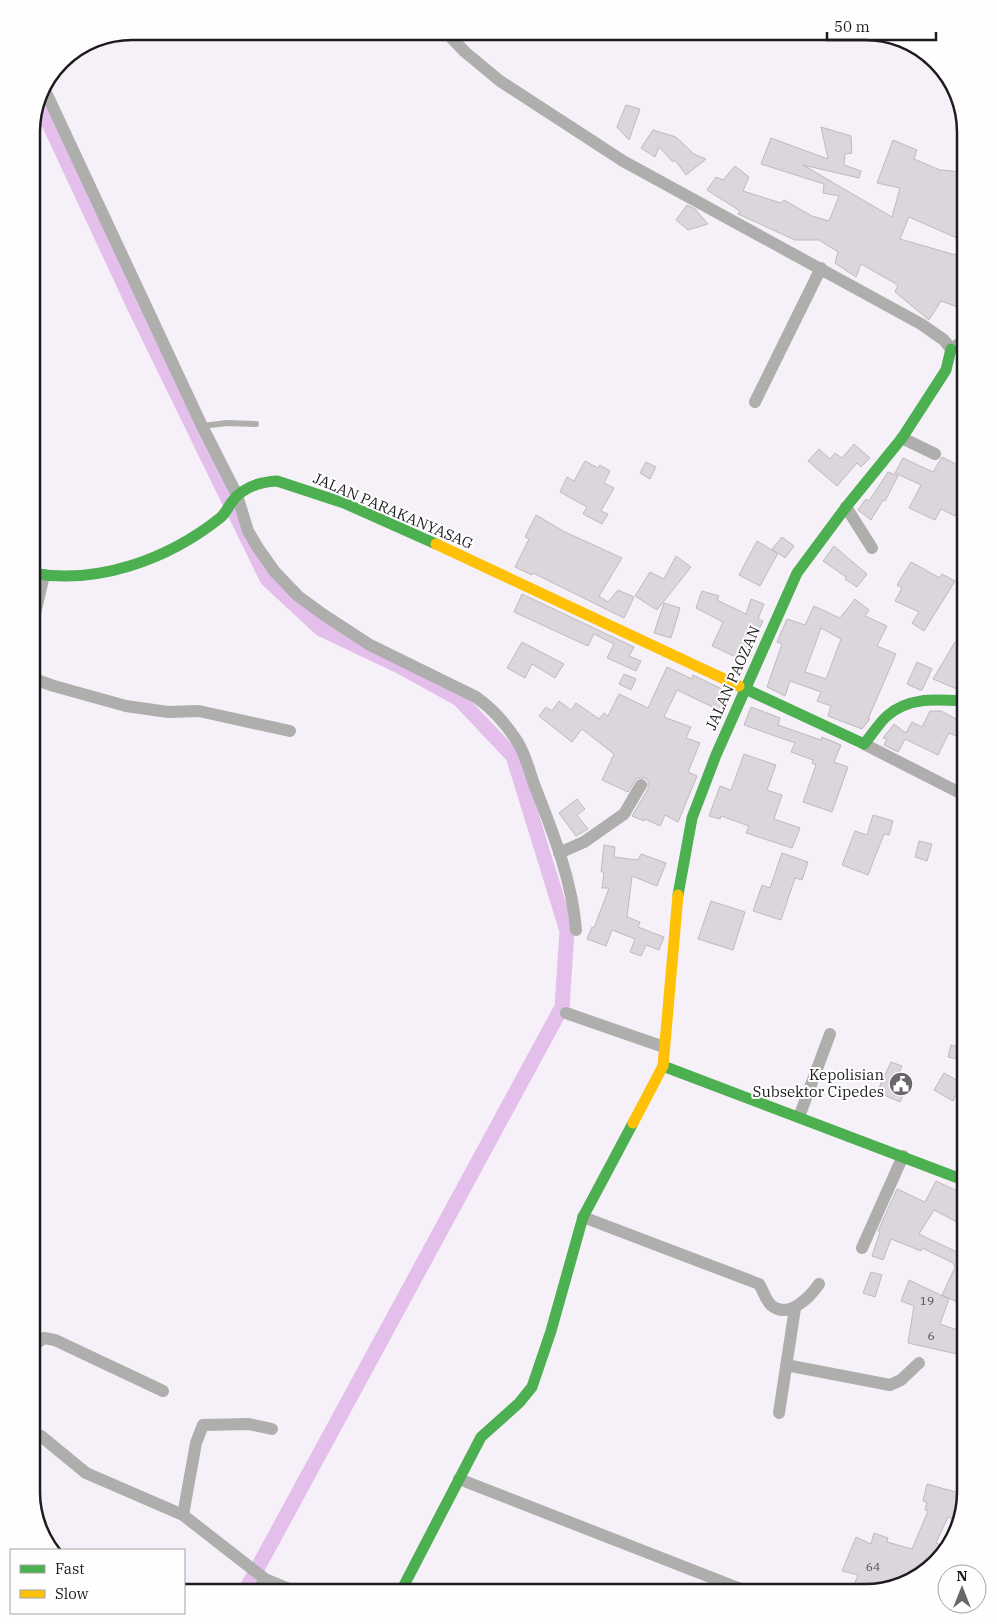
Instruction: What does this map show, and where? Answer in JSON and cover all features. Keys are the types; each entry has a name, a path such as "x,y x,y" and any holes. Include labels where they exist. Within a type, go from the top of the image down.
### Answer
{"street":[{"path":"454,40 500,81 623,161 921,324 944,340 951,349 957,345"},
{"path":"47,96 202,426 248,531 258,548 275,572 298,596 370,645 476,697 488,706 503,722 518,743 559,853 574,909 576,930"},
{"path":"755,402 821,268"},
{"name":"JALAN PAOZAN","path":"662,1066 684,851 692,818 744,690 797,573 846,507 902,438 946,370 951,349"},
{"path":"902,438 936,454"},
{"name":"JALAN PARAKANYASAG","path":"40,574 91,576 114,571 186,539 222,516 235,498 246,488 270,480 288,483 493,569 692,662 744,690 864,744"},
{"path":"846,507 872,548"},
{"path":"40,681 126,706 168,712 199,711 290,731"},
{"path":"957,702 926,700 909,702 893,710 864,744 957,791"},
{"path":"559,853 584,842 624,814 641,785"},
{"path":"566,1014 664,1047"},
{"path":"798,1117 830,1034"},
{"path":"405,1584 481,1437 519,1403 532,1386 551,1331 583,1217 662,1066 957,1177"},
{"path":"862,1248 903,1156"},
{"path":"583,1217 759,1284 770,1304 778,1308 795,1308 811,1296 819,1284"},
{"path":"778,1413 795,1308"},
{"path":"40,1341 44,1338 55,1340 164,1391"},
{"path":"786,1365 890,1385 901,1380 919,1363"},
{"path":"184,1516 196,1443 202,1425 249,1424 272,1429"},
{"path":"40,1435 86,1472 184,1516 260,1573 282,1584"},
{"path":"459,1479 728,1584"},
{"path":"258,1584 260,1573"}],"lane":[{"path":"202,426 227,423 256,424"}],"building":[{"path":"626,105 640,109 629,140 617,127"},
{"path":"821,127 851,136 852,153 845,154 844,165 861,171 859,178 803,165 892,217 900,188 877,183 893,140 917,150 914,159 940,170 957,171 957,238 909,217 900,239 957,255 957,307 941,301 929,320 895,292 898,285 861,264 856,277 835,263 838,252 819,240 795,240 738,214 740,211 707,190 716,177 723,180 735,166 749,177 743,191 781,203 784,200 812,216 829,221 839,196 823,193 824,184 761,164 771,138 828,159"},
{"path":"653,130 676,137 694,154 706,159 686,175 675,160 673,162 659,147 655,157 641,148"},
{"path":"687,205 695,209 708,224 688,230 676,220"},
{"path":"854,444 870,458 861,467 857,463 837,486 808,461 819,449 830,459 835,453 842,458"},
{"path":"942,457 957,464 957,512 955,516 941,509 935,520 909,508 921,485 895,473 903,458 933,472"},
{"path":"585,461 598,468 600,465 610,471 604,483 614,488 601,511 608,514 602,524 583,514 587,507 560,492 567,477 574,481"},
{"path":"646,462 656,467 650,479 640,473"},
{"path":"888,472 898,476 885,501 883,500 871,520 858,510 866,499 869,501"},
{"path":"536,515 565,532 622,558 599,596 608,602 618,590 634,597 624,618 533,573 532,575 515,567 529,539 525,537"},
{"path":"782,537 794,546 785,558 778,553 760,586 739,575 757,541 777,553 772,549"},
{"path":"834,546 867,574 857,587 823,561"},
{"path":"676,556 691,567 657,610 635,596 650,572 664,579"},
{"path":"911,562 940,578 942,574 955,581 924,631 912,623 919,612 895,601 902,588 897,585"},
{"path":"702,591 719,596 717,600 746,614 751,599 764,604 758,619 763,621 749,651 742,647 736,657 712,646 723,622 696,608"},
{"path":"522,594 634,647 629,656 641,661 636,671 607,658 614,644 594,634 588,646 514,612"},
{"path":"855,599 869,610 865,616 887,626 877,646 896,654 868,719 870,719 862,729 828,716 831,706 817,701 821,692 790,681 785,696 767,687 782,644 777,642 787,619 805,625 814,606 840,618","holes":["821,628 841,639 826,679 805,672"]},
{"path":"664,603 680,608 671,638 654,633"},
{"path":"522,642 564,664 555,678 532,664 525,678 507,668"},
{"path":"955,642 957,643 957,689 933,679"},
{"path":"917,662 932,669 922,690 907,684"},
{"path":"667,667 692,679 693,675 730,693 723,712 677,690 664,717 691,727 686,738 700,743 688,772 697,776 678,822 665,815 660,826 645,819 644,821 632,816 648,789 646,778 637,778 628,792 602,780 614,754 582,729 572,742 539,716 546,707 552,711 559,701 571,710 576,703 599,719 604,713 608,716 619,694 648,708"},
{"path":"624,674 636,679 631,690 619,684"},
{"path":"751,707 780,718 778,725 821,740 822,737 841,745 834,762 848,767 832,812 803,802 816,765 812,763 813,760 791,752 795,743 744,725"},
{"path":"930,711 941,711 957,719 957,736 949,733 938,755 905,739 898,752 884,745 887,739 883,738 894,724 906,733 912,722 922,727"},
{"path":"744,754 776,765 767,790 782,795 774,819 800,828 792,848 746,833 749,826 721,816 720,819 709,816 720,786 731,790"},
{"path":"577,799 585,809 577,815 588,829 576,836 559,813"},
{"path":"873,815 893,821 889,835 884,834 868,875 842,865 855,831 867,835"},
{"path":"919,841 932,844 927,861 915,857"},
{"path":"604,845 615,847 614,857 638,860 641,854 666,863 657,886 632,876 627,917 640,922 638,927 664,937 659,950 646,945 641,956 630,952 635,939 612,930 606,946 587,939 592,927 594,928 609,888 602,888 604,872 601,872"},
{"path":"782,853 808,862 802,880 795,878 781,920 753,911 762,885 770,888"},
{"path":"711,901 745,912 733,950 698,939"},
{"path":"951,1045 957,1046 957,1059 948,1057"},
{"path":"891,1062 902,1066 895,1081 907,1086 900,1102 877,1092"},
{"path":"944,1073 957,1080 957,1093 953,1101 934,1090"},
{"path":"936,1181 957,1191 957,1222 934,1210 919,1234 957,1252 957,1302 942,1295 955,1267 953,1263 922,1248 921,1251 891,1239 883,1260 872,1256 880,1232 878,1231 897,1189 925,1202"},
{"path":"871,1272 882,1275 875,1297 863,1293"},
{"path":"909,1280 949,1299 940,1324 957,1330 957,1354 908,1343 914,1306 901,1301"},
{"path":"927,1484 957,1492 953,1519 948,1517 936,1543 941,1545 934,1553 906,1575 883,1582 854,1584 858,1575 842,1571 856,1537 871,1544 874,1533 888,1538 887,1542 912,1549 928,1511 925,1510 927,1502 923,1501"}],"waterway":[{"path":"43,110 135,308 267,579 321,629 399,666 459,699 513,756 567,931 562,1007 249,1584"}],"traffic: fast":[{"path":"678,895 692,818 716,755 797,573 846,507 902,438 946,370 951,349"},
{"path":"40,574 56,576 106,572 154,557 177,546 220,518 235,498 246,489 257,484 277,481 344,503 436,544"},
{"path":"739,686 864,744 887,716 905,705 925,701 957,701"},
{"path":"663,1066 957,1178"},
{"path":"405,1584 481,1437 519,1403 532,1387 551,1331 583,1217 633,1123"}],"traffic: slow":[{"path":"436,544 739,686"},
{"path":"633,1123 663,1066 678,895"}],"place":[{"name":"Kepolisian Subsektor Cipedes","path":"901,1084"}]}
